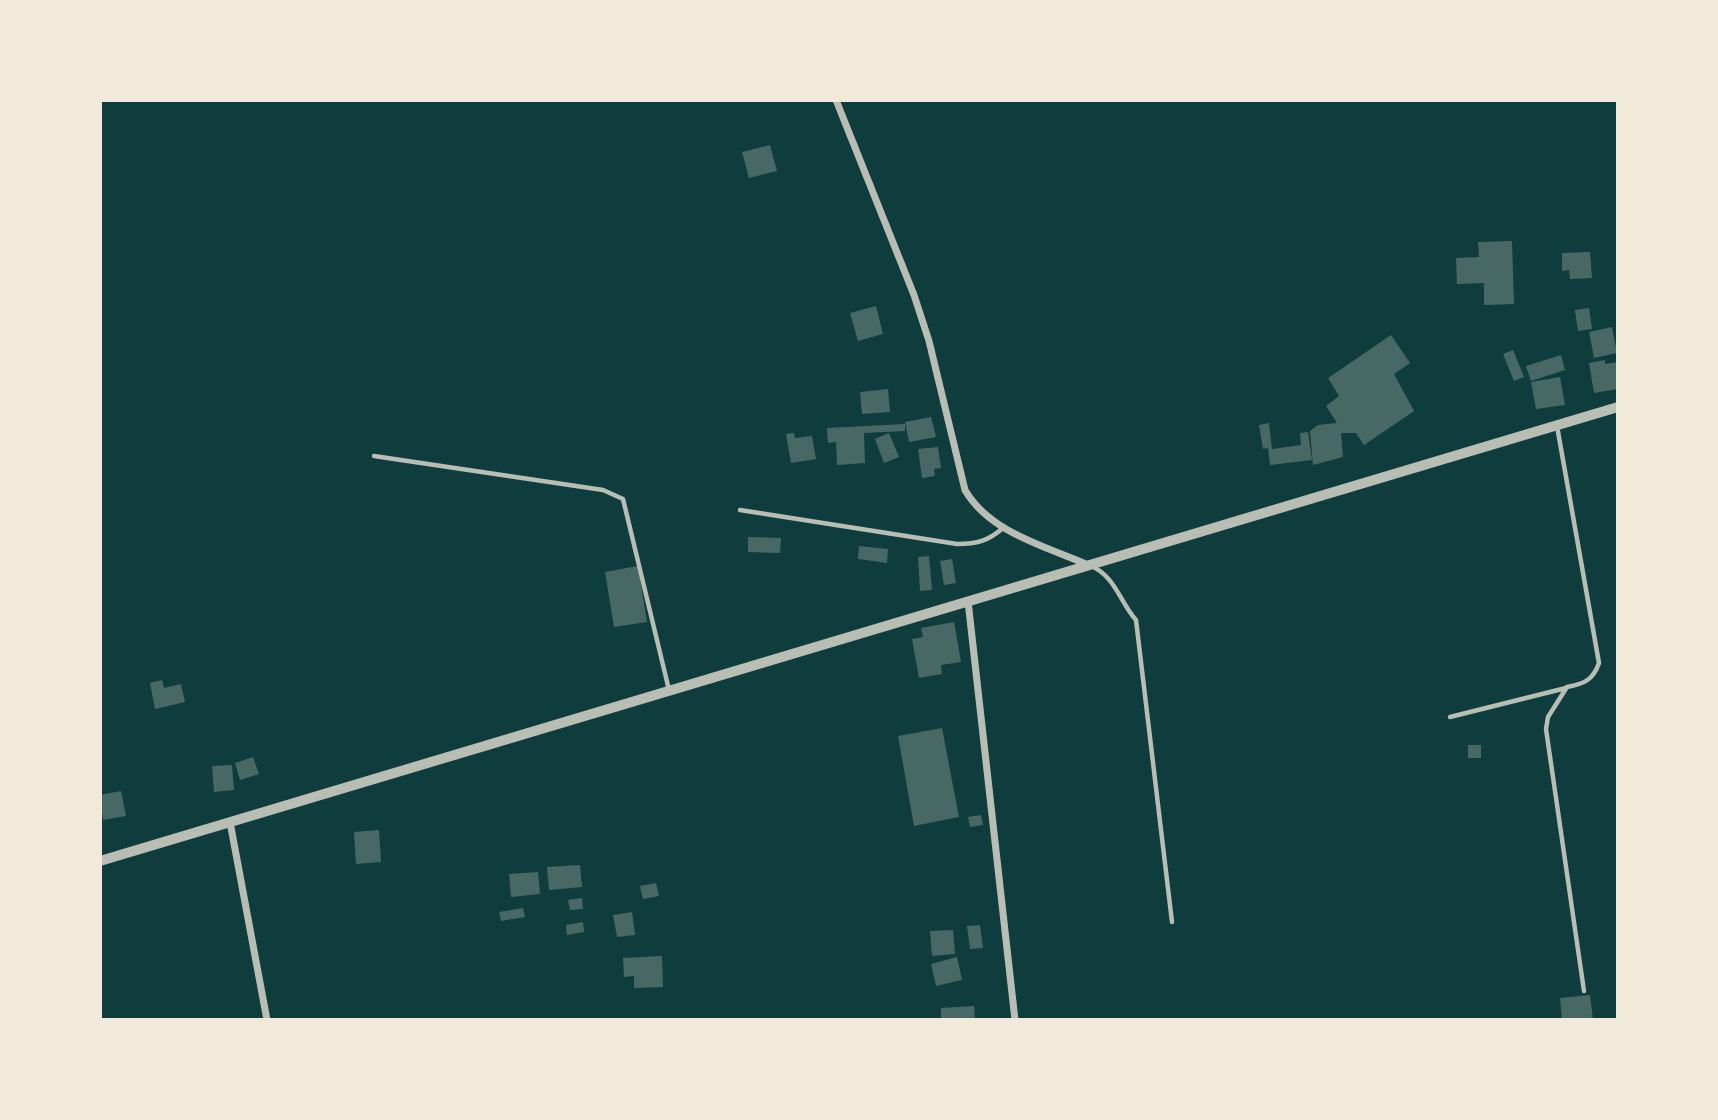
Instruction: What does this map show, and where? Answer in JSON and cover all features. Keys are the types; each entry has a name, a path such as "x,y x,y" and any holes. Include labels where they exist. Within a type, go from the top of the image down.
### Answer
{"street":[{"path":"836,100 914,295 929,341 965,491 974,506 1003,528 1088,565"},
{"path":"100,861 1618,407"},
{"path":"968,601 1015,1020"},
{"path":"230,822 267,1020"}],"lane":[{"path":"1450,718 1583,684 1595,675 1599,663 1557,425"},
{"path":"374,456 603,490 624,499 670,691"},
{"path":"740,510 957,544 977,544 990,539 1003,528"},
{"path":"1088,565 1104,571 1112,579 1118,597 1136,620 1172,922"},
{"path":"1567,687 1548,717 1546,729 1584,990"}],"building":[{"path":"770,145 777,171 749,178 742,152"},
{"path":"1512,241 1514,304 1484,305 1484,283 1457,284 1456,258 1479,257 1478,242"},
{"path":"1590,252 1592,278 1570,279 1569,270 1562,271 1562,253"},
{"path":"876,306 883,334 858,341 850,313"},
{"path":"1589,308 1592,329 1578,331 1575,310"},
{"path":"1612,327 1617,353 1594,358 1589,332"},
{"path":"1391,335 1410,363 1394,374 1414,411 1364,445 1356,433 1341,433 1343,457 1313,465 1310,431 1318,425 1337,423 1326,406 1339,396 1328,378"},
{"path":"1513,350 1524,377 1514,381 1503,354"},
{"path":"1561,355 1565,370 1531,381 1526,366"},
{"path":"1605,360 1605,364 1618,362 1618,389 1594,393 1589,363"},
{"path":"1560,377 1565,405 1536,409 1531,382"},
{"path":"888,389 890,412 862,414 860,392"},
{"path":"931,417 936,437 909,442 905,422"},
{"path":"1269,423 1272,449 1301,445 1300,433 1308,432 1312,460 1270,465 1268,448 1263,449 1259,425"},
{"path":"905,424 905,431 864,433 865,463 837,465 836,442 828,443 827,428"},
{"path":"794,433 795,438 812,436 816,459 791,463 786,434"},
{"path":"889,433 899,457 884,463 875,439"},
{"path":"938,447 941,468 934,469 935,476 922,478 918,449"},
{"path":"748,537 781,538 780,553 748,552"},
{"path":"859,546 888,549 887,563 858,559"},
{"path":"929,556 932,590 920,591 918,557"},
{"path":"952,559 956,583 944,585 940,561"},
{"path":"638,566 647,622 614,627 605,572"},
{"path":"954,622 961,662 941,665 942,674 919,678 912,639 923,637 921,628"},
{"path":"162,680 164,688 181,684 185,702 155,709 150,683"},
{"path":"942,728 959,817 914,826 898,736"},
{"path":"1468,745 1481,745 1481,758 1468,758"},
{"path":"253,757 259,774 240,780 235,763"},
{"path":"232,765 234,790 214,792 212,766"},
{"path":"121,791 126,816 103,820 100,795"},
{"path":"981,815 983,825 970,827 968,817"},
{"path":"379,830 381,862 356,864 354,832"},
{"path":"580,865 582,887 549,890 547,867"},
{"path":"538,872 540,894 511,897 509,874"},
{"path":"656,883 659,896 643,899 640,886"},
{"path":"582,898 583,909 570,910 568,900"},
{"path":"523,908 525,917 501,921 499,912"},
{"path":"632,912 635,935 617,937 613,915"},
{"path":"583,922 584,932 567,935 566,925"},
{"path":"980,925 983,948 970,949 967,926"},
{"path":"953,930 955,954 932,956 930,931"},
{"path":"662,956 663,987 634,988 634,976 624,977 623,958"},
{"path":"957,957 962,980 936,986 931,964"},
{"path":"1590,995 1593,1020 1562,1020 1560,998"},
{"path":"974,1006 975,1020 941,1020 941,1008"}]}
